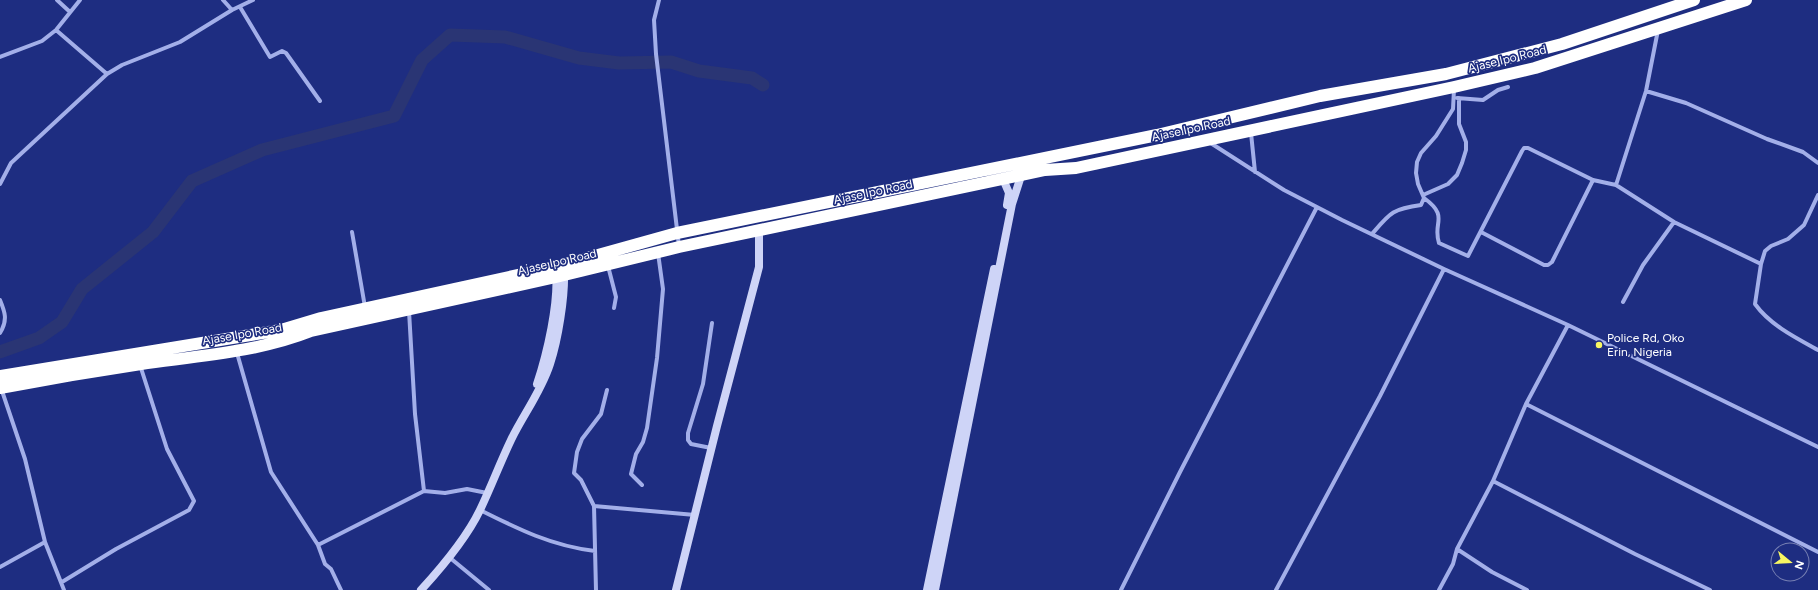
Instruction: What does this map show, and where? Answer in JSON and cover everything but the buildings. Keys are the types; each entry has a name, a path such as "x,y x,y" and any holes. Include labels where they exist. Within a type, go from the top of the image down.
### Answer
{"highway":[{"name":"Ajase Ipo Road","path":"0,384 140,364 174,354 236,350 291,339 311,331 409,310 560,271 677,233 1157,135 1320,96 1446,74 1541,50 1694,0"},
{"name":"Ajase Ipo Road","path":"0,384 174,354 282,330 321,318 560,271 608,264 759,230 1045,170 1076,168 1251,131 1456,94 1746,0"},
{"path":"1541,50 1546,65"}],"street":[{"path":"57,0 70,12"},
{"path":"0,57 42,41 56,30 80,0"},
{"path":"223,0 232,10"},
{"path":"0,184 10,163 107,74 122,65 180,42 232,10 253,0"},
{"path":"659,0 654,20 657,69 680,247"},
{"path":"240,7 270,57 282,51 286,53 320,101"},
{"path":"1616,185 1646,91 1658,28"},
{"path":"56,30 107,74"},
{"path":"1456,94 1483,100 1498,90 1508,87"},
{"path":"1646,91 1686,103 1767,139 1803,152 1818,163"},
{"path":"1456,94 1450,116 1436,136 1421,153 1417,162 1416,173 1418,184 1424,196 1434,205 1440,219 1438,235 1440,243 1468,256 1524,148 1593,180 1616,185 1674,222 1761,264"},
{"path":"1372,234 1388,214 1403,209 1421,206 1424,196 1448,184 1457,175 1466,150 1466,142 1460,124 1456,94"},
{"path":"1251,131 1256,172"},
{"path":"1207,140 1256,172 1317,207 1444,269 1568,325 1818,447"},
{"path":"935,590 1012,204 1022,176"},
{"path":"926,590 1007,208 1009,193 1003,179"},
{"path":"1481,232 1544,265 1548,265 1552,262 1593,180"},
{"path":"1818,195 1804,225 1788,240 1771,246 1765,251 1761,264 1755,304 1760,311 1780,329 1818,350"},
{"path":"1121,590 1180,472 1317,207"},
{"path":"1623,302 1643,265 1674,222"},
{"path":"676,590 711,448 759,267 759,230"},
{"path":"352,232 365,310"},
{"path":"642,486 631,474 636,454 643,442 647,428 657,358 663,289 658,252"},
{"path":"608,264 616,297 614,308"},
{"path":"1276,590 1380,396 1444,269"},
{"path":"421,590 449,557 480,510 512,438 528,412 548,342 560,271"},
{"path":"0,300 6,315 5,324 0,332"},
{"path":"409,310 415,414 424,491"},
{"path":"711,448 692,444 688,440 688,433 703,384 712,323"},
{"path":"1439,590 1453,564 1457,549 1493,481 1526,404 1568,325"},
{"path":"236,350 271,472 318,545 325,564 331,569 341,590"},
{"path":"62,582 116,549 189,510 194,501 167,449 140,364"},
{"path":"0,384 25,459 45,542 64,590"},
{"path":"596,590 594,506 581,480 574,473 574,464 582,439 601,414 606,390"},
{"path":"1526,404 1818,552"},
{"path":"1493,481 1635,554 1710,590"},
{"path":"318,545 424,491 445,493 467,489 487,493"},
{"path":"594,506 695,515"},
{"path":"480,510 525,533 572,548 595,551"},
{"path":"0,567 45,542"},
{"path":"1457,549 1492,572 1527,590"},
{"path":"449,557 489,590"}],"waterway":[{"path":"0,352 39,338 62,322 82,289 153,232 192,181 262,150 394,116 422,60 450,35 505,37 579,58 619,63 671,62 699,71 752,78 763,85"}],"place":[{"name":"Police Rd, Oko Erin, Nigeria","path":"1599,345"}]}
